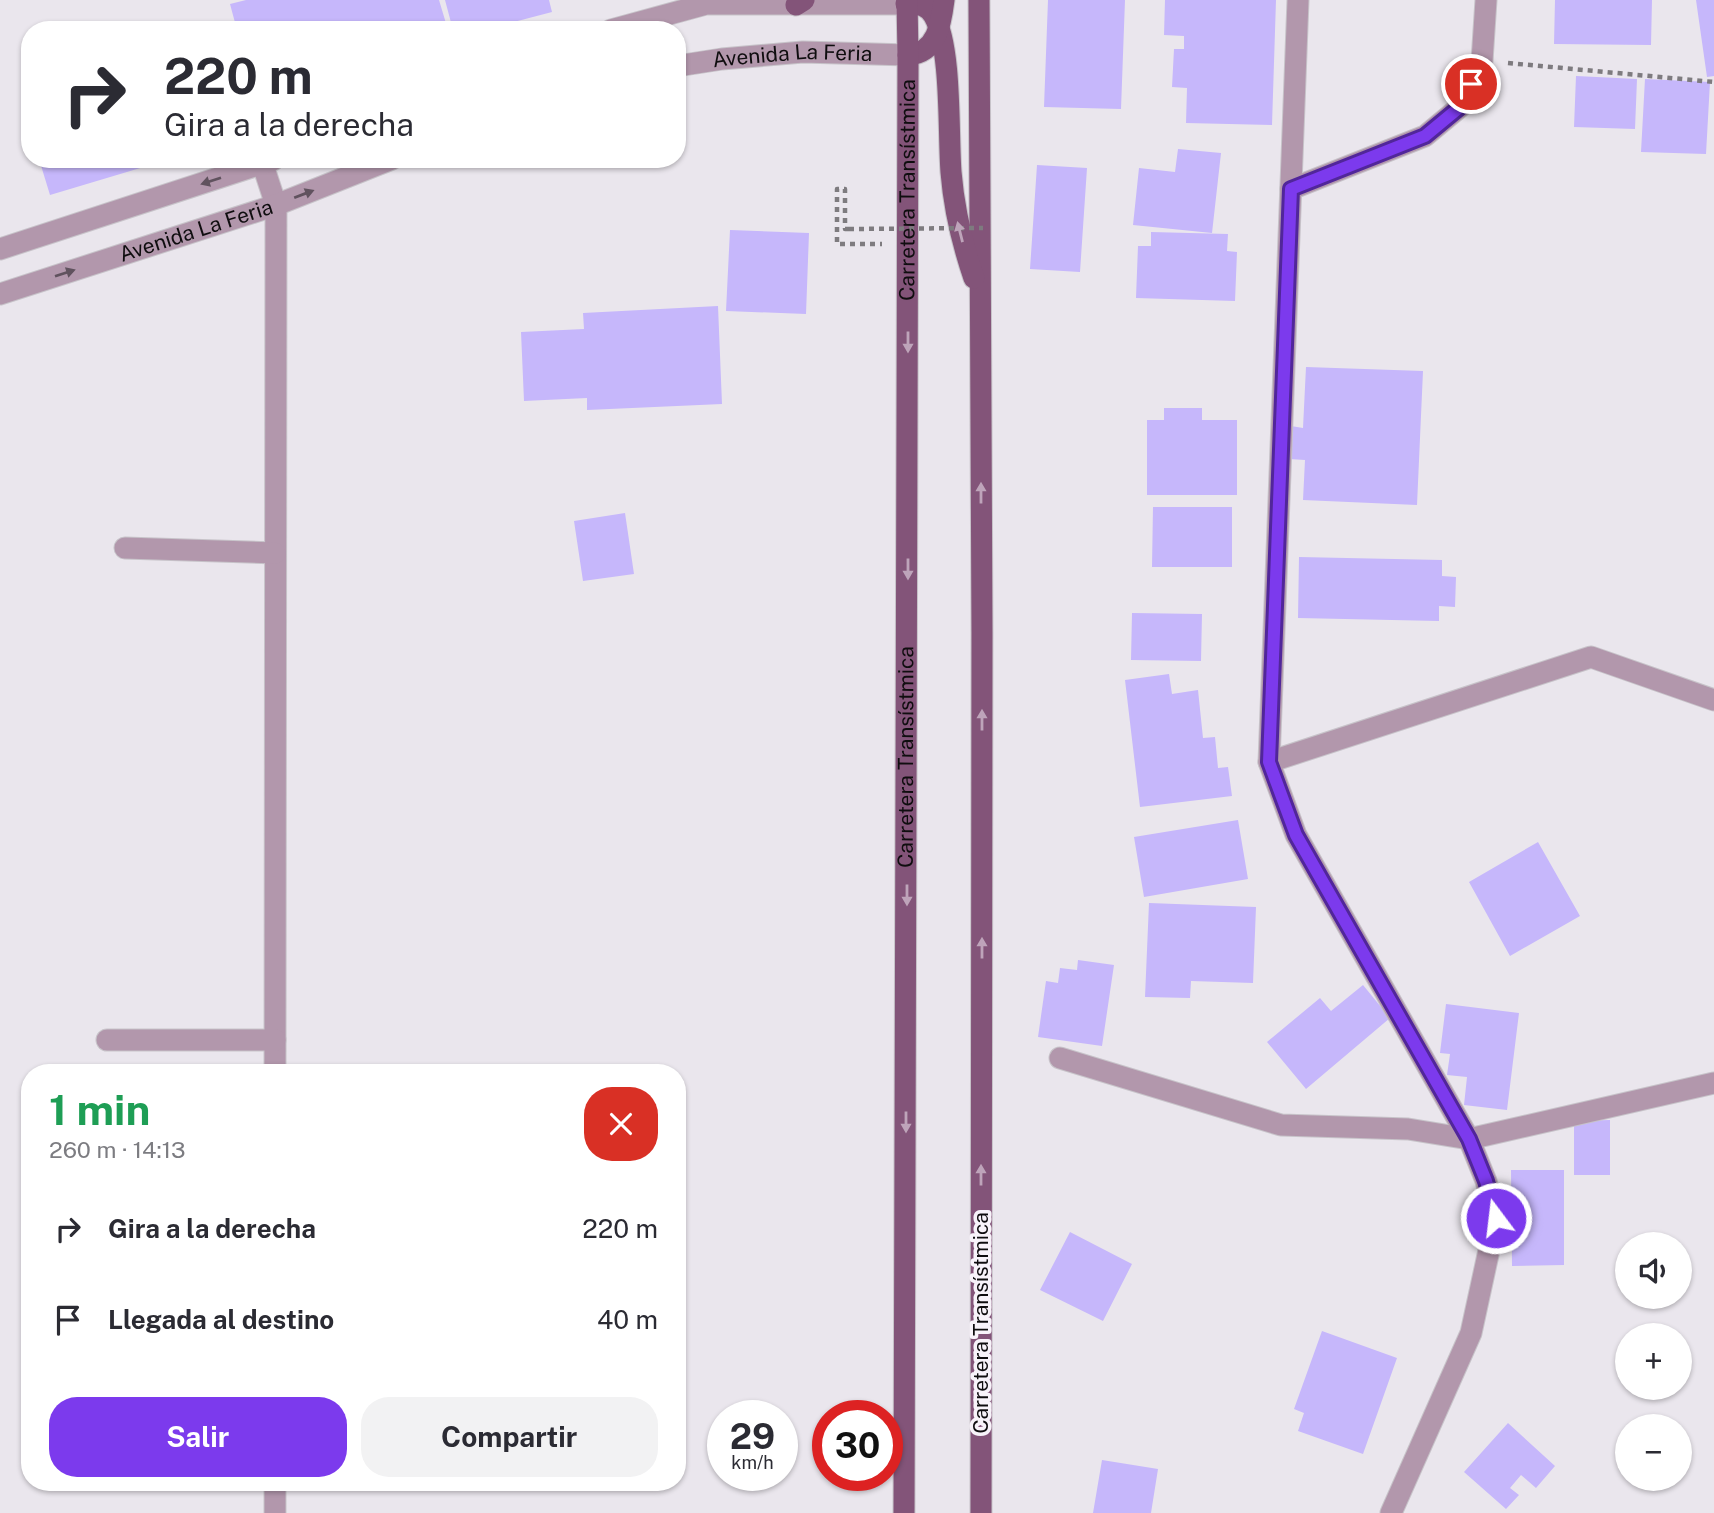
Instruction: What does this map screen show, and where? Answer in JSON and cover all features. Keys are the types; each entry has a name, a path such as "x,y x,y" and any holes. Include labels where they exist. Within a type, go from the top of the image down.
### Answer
{"main road":[{"path":"908,55 921,54 926,50 939,28 944,0"},
{"name":"Carretera Transístmica","path":"979,0 982,632 981,1513"},
{"path":"906,2 928,8 939,28 946,68 955,208 966,256 980,298"},
{"name":"Carretera Transístmica","path":"904,1513 908,244 906,2"}],"street":[{"path":"1298,0 1269,762 1296,835 1469,1139 1486,1181 1496,1218 1471,1333 1391,1513"},
{"path":"1291,189 1425,136 1460,107 1482,61 1486,0"},
{"path":"644,21 706,4 906,2"},
{"name":"Avenida La Feria","path":"686,65 803,52 908,55"},
{"name":"Avenida La Feria","path":"0,249 245,168"},
{"path":"268,168 276,205 275,1064"},
{"name":"Avenida La Feria","path":"0,294 276,205 368,168"},
{"path":"125,548 275,553"},
{"path":"1269,762 1591,657 1714,700"},
{"path":"107,1040 275,1040"},
{"path":"1060,1058 1281,1125 1409,1129 1469,1139 1714,1083"},
{"path":"275,1491 275,1513"}],"path":[{"path":"1482,61 1714,82"},
{"path":"908,244 837,244 837,189 845,189 845,229 983,228"}],"building":[{"path":"246,0 439,0 445,21 235,21 230,4"},
{"path":"445,0 549,0 552,12 518,21 451,21"},
{"path":"1048,0 1125,0 1121,109 1044,107"},
{"path":"1165,0 1276,0 1272,125 1186,123 1187,88 1172,87 1174,49 1184,49 1184,36 1164,35"},
{"path":"1555,0 1652,0 1651,45 1554,44"},
{"path":"1696,0 1714,0 1714,76 1707,77"},
{"path":"1576,76 1637,79 1635,129 1574,127"},
{"path":"1645,79 1710,82 1706,154 1641,152"},
{"path":"1178,149 1221,153 1212,233 1133,225 1139,168 1175,172"},
{"path":"1037,165 1087,168 1080,272 1030,269"},
{"path":"42,168 140,168 50,195"},
{"path":"730,230 809,233 806,314 726,311"},
{"path":"1151,232 1228,234 1227,251 1237,252 1235,301 1136,298 1138,246 1151,246"},
{"path":"718,306 722,404 587,410 587,398 524,401 521,332 584,329 583,313"},
{"path":"1306,367 1423,371 1417,505 1303,500 1305,460 1289,459 1291,426 1303,428"},
{"path":"1164,408 1202,408 1202,420 1237,420 1237,495 1147,495 1147,420 1164,420"},
{"path":"1153,507 1232,507 1232,567 1152,567"},
{"path":"625,513 634,574 583,581 574,521"},
{"path":"1299,557 1442,560 1442,576 1456,577 1455,607 1439,606 1439,621 1298,618"},
{"path":"1132,613 1202,614 1201,661 1131,660"},
{"path":"1169,674 1172,694 1198,690 1203,738 1215,737 1218,768 1228,767 1232,796 1140,807 1125,680"},
{"path":"1238,820 1248,879 1144,897 1134,837"},
{"path":"1538,842 1580,916 1510,956 1469,882"},
{"path":"1149,903 1256,907 1253,983 1191,981 1190,998 1145,997"},
{"path":"1078,960 1114,965 1102,1046 1038,1037 1046,981 1058,983 1060,968 1077,970"},
{"path":"1363,985 1390,1018 1306,1089 1267,1042 1320,998 1331,1011"},
{"path":"1446,1004 1519,1013 1507,1110 1464,1105 1467,1077 1447,1075 1450,1054 1440,1053"},
{"path":"1610,1120 1610,1175 1574,1175 1574,1121"},
{"path":"1511,1170 1564,1170 1564,1265 1512,1266"},
{"path":"1070,1232 1132,1264 1103,1321 1040,1290"},
{"path":"1322,1331 1397,1358 1363,1454 1298,1431 1304,1413 1294,1409"},
{"path":"1508,1423 1555,1466 1536,1488 1521,1475 1510,1488 1519,1495 1506,1509 1464,1472"},
{"path":"1102,1460 1158,1469 1151,1513 1093,1513"}],"route":[{"path":"1471,84 1460,107 1425,136 1291,189 1269,762 1296,835 1469,1139 1486,1181 1496,1218"}]}
